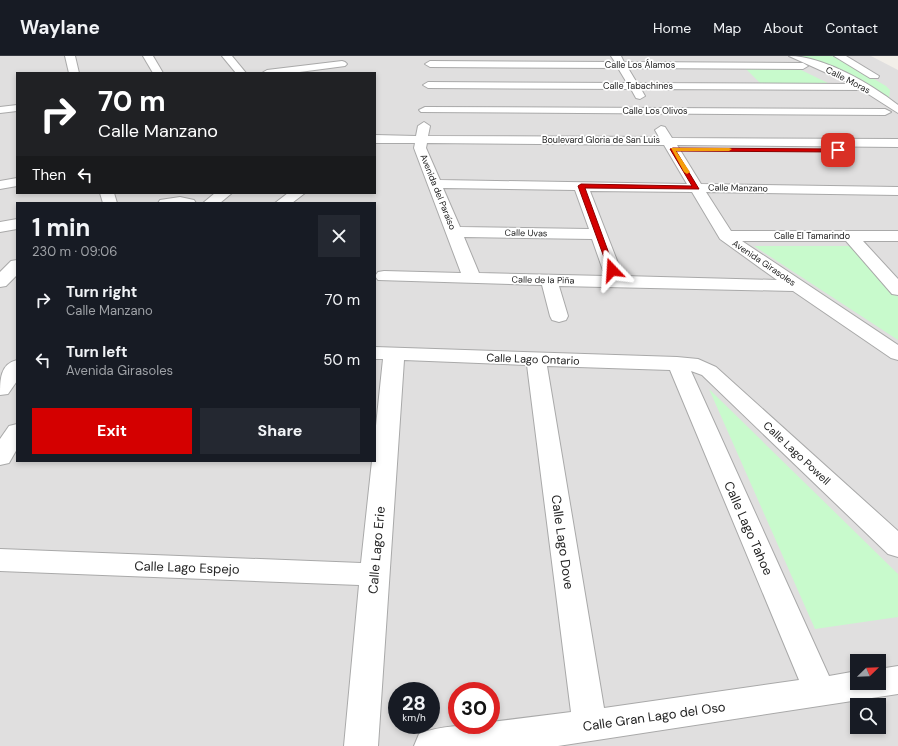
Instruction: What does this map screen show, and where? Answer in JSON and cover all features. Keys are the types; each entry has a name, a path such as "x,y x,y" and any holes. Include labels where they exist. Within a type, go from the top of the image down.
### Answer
{"street":[{"path":"70,56 74,72"},
{"path":"148,56 157,72"},
{"path":"227,56 240,72"},
{"path":"314,70 325,56"},
{"path":"776,56 803,66 848,87 893,113 897,95"},
{"name":"Calle Moras","path":"794,56 837,73 864,87 893,113"},
{"path":"839,56 884,82"},
{"name":"Calle Los Álamos","path":"430,60 618,60 803,66"},
{"name":"Avenida del Paraíso","path":"430,60 426,110 421,143 435,184 472,278"},
{"name":"Avenida Girasoles","path":"618,60 726,236 742,249 898,354"},
{"path":"737,65 758,86"},
{"path":"283,72 314,70 341,66"},
{"path":"328,72 341,66"},
{"name":"Calle Tabachines","path":"428,85 864,87"},
{"path":"0,103 16,102"},
{"path":"0,110 16,108"},
{"name":"Calle Los Olivos","path":"426,110 893,113"},
{"name":"Boulevard Gloria de San Luis","path":"376,139 421,143 670,145 898,150"},
{"name":"Boulevard Gloria de San Luis","path":"376,148 421,143"},
{"name":"Boulevard Gloria de San Luis","path":"670,145 898,143"},
{"path":"0,185 16,182"},
{"name":"Calle Manzano","path":"435,184 898,191"},
{"path":"581,186 616,282"},
{"path":"182,202 192,194"},
{"path":"212,202 224,194"},
{"path":"284,202 296,194"},
{"path":"0,227 16,224"},
{"name":"Calle Uvas","path":"454,232 598,234"},
{"name":"Calle El Tamarindo","path":"726,236 898,236"},
{"path":"850,236 898,290"},
{"name":"Calle de la Piña","path":"384,276 798,286"},
{"path":"549,280 559,316"},
{"name":"Calle Lago Ontario","path":"385,353 684,364"},
{"name":"Calle Lago Erie","path":"361,746 374,575 385,353"},
{"name":"Calle Lago Dove","path":"536,359 590,726"},
{"name":"Calle Lago Powell","path":"684,364 709,371 898,547"},
{"name":"Calle Lago Tahoe","path":"684,364 820,692"},
{"path":"0,389 16,367"},
{"path":"0,457 16,433"},
{"name":"Calle Lago Espejo","path":"0,560 374,575"},
{"name":"Calle Gran Lago del Oso","path":"886,682 898,680"},
{"name":"Calle Gran Lago del Oso","path":"431,746 590,726 850,687"}],"shaded area":[{"path":"0,56 871,56 898,70 898,746 0,746"}],"green space":[{"path":"800,56 834,56 886,86 890,90 889,98 868,85 845,74"},
{"path":"744,67 795,67 832,85 761,84"},
{"path":"754,246 853,246 898,297 898,340"},
{"path":"709,389 898,574 898,617 815,629"}],"slow traffic":[{"path":"687,172 673,149 729,149"}],"route":[{"path":"612,270 581,186 696,188 673,149 838,150"}]}
